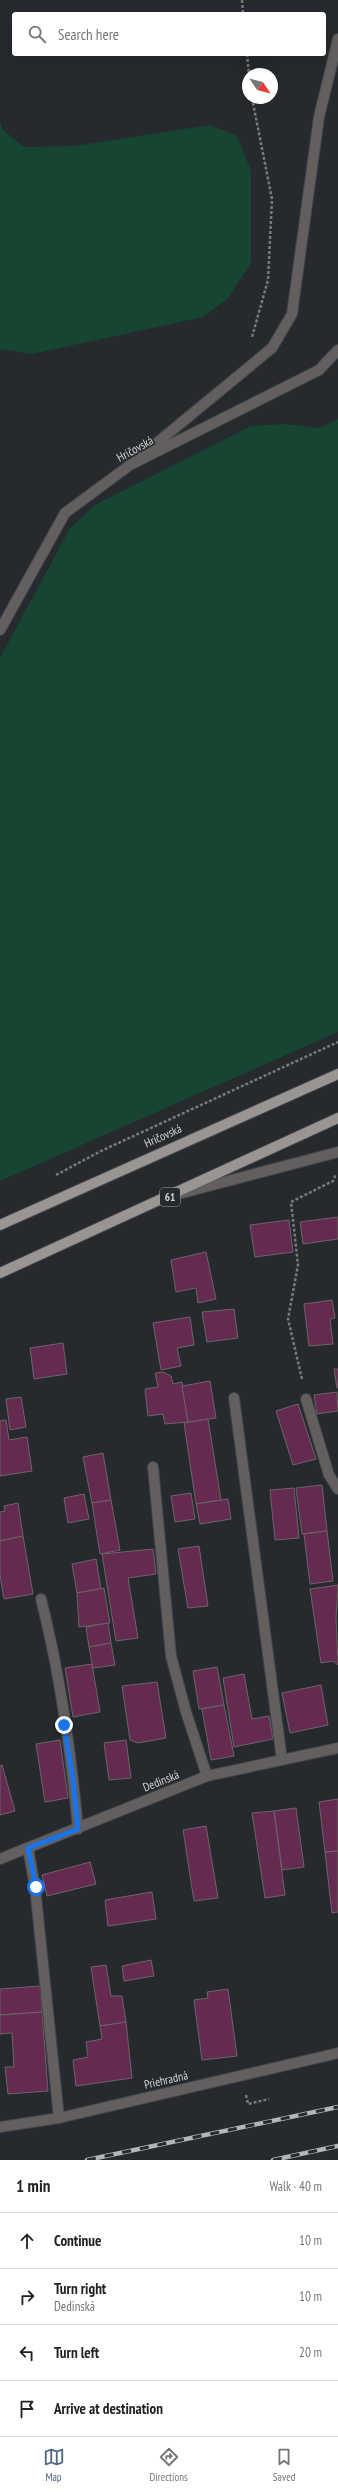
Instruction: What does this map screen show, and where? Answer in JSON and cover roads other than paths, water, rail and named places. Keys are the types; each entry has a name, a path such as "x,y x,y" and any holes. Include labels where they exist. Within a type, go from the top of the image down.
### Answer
{"main road":[{"name":"Hričovská","path":"0,1224 338,1074"},
{"name":"61","path":"0,1273 174,1195 338,1118"}],"street":[{"path":"130,465 272,348 292,314 319,117 338,39"},
{"name":"Hričovská","path":"0,630 65,514 130,465 319,370 338,350"},
{"path":"174,1195 338,1152"},
{"path":"234,1398 282,1760"},
{"path":"306,1399 329,1475 338,1489"},
{"path":"153,1467 171,1656 186,1712 207,1776"},
{"path":"41,1599 53,1649 73,1779 78,1829"},
{"name":"Dedinská","path":"1,1857 78,1829 207,1776 338,1748"},
{"path":"28,1848 36,1887 59,2118"},
{"name":"Priehradná","path":"0,2127 59,2118 338,2053"}],"railway":[{"path":"87,2160 338,2107"},
{"path":"273,2160 338,2146"}]}
